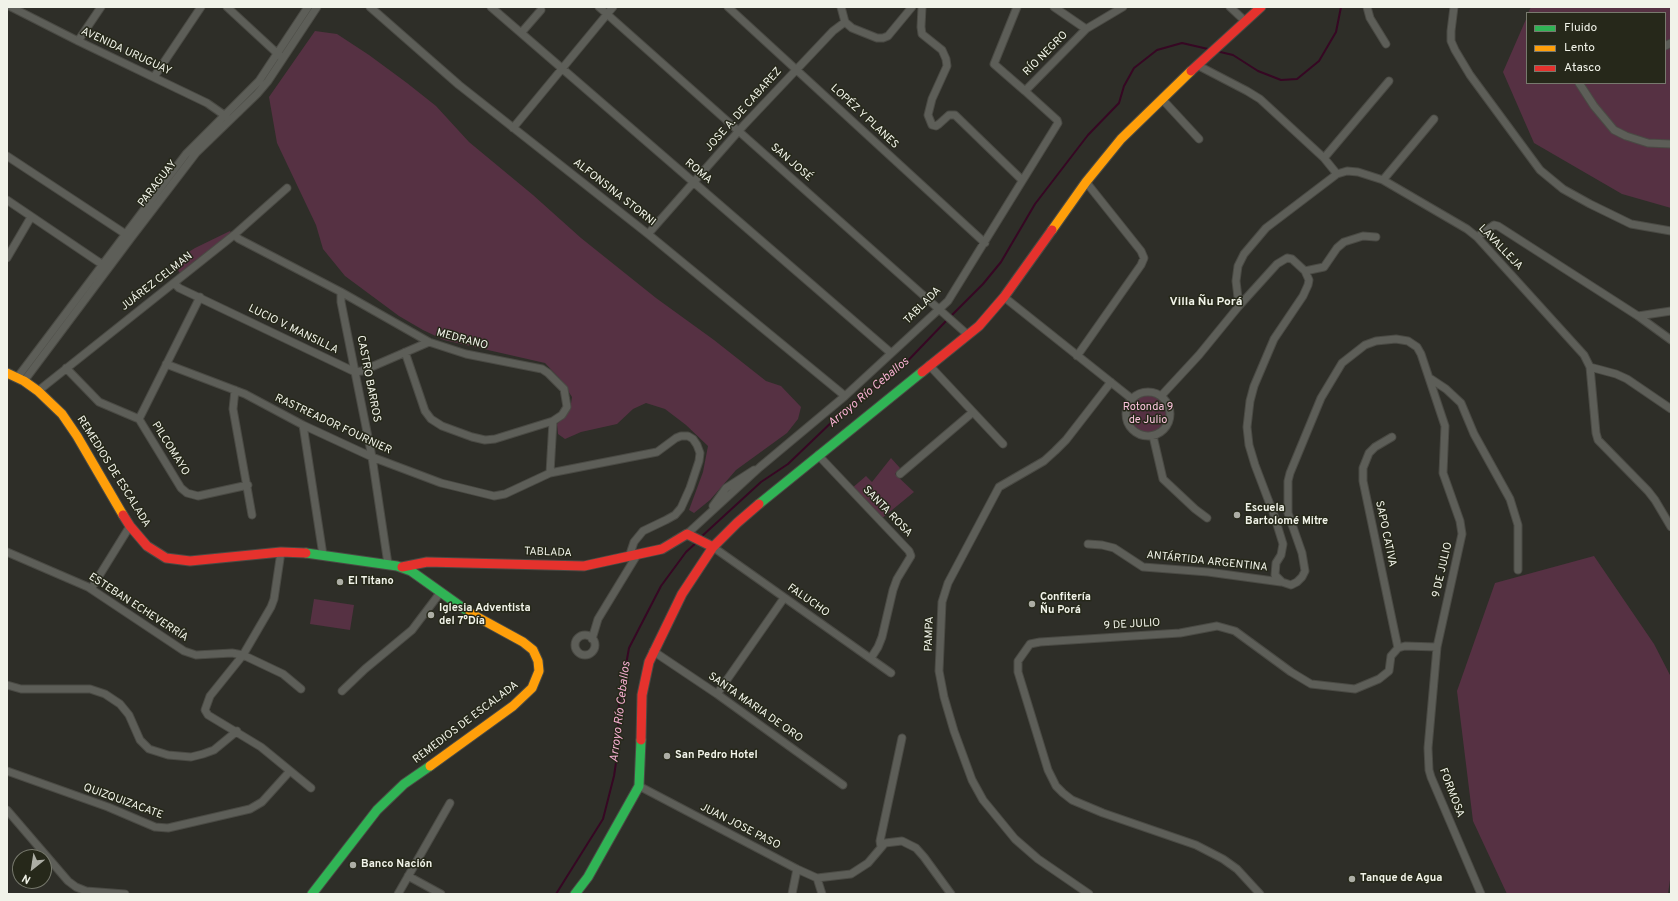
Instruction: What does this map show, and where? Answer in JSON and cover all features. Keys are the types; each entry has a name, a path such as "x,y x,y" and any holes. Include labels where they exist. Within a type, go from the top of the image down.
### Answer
{"main road":[{"path":"574,894 592,870 627,810 639,786 642,695 649,662 653,651 708,545 968,335 994,310 1086,182 1121,139 1220,44 1261,7"},
{"name":"REMEDIOS DE ESCALADA","path":"7,373 20,379 38,391 62,414 77,436 130,526 147,546 166,558 190,561 281,552 323,555 388,564 402,568 414,574 484,622 523,642 533,650 538,661 539,671 537,680 532,688 513,706 404,784 389,798 377,810 312,894"},
{"path":"690,536 708,545"},
{"name":"TABLADA","path":"402,568 428,562 584,566 633,556 670,546 690,536"}],"street":[{"name":"AVENIDA URUGUAY","path":"11,7 207,103 227,118"},
{"path":"78,41 101,7"},
{"path":"154,77 201,7"},
{"path":"227,7 280,57"},
{"name":"PARAGUAY","path":"20,379 128,236 196,153 227,118 257,94 308,7"},
{"name":"PARAGUAY","path":"280,57 317,7"},
{"name":"ALFONSINA STORNI","path":"370,7 459,85 648,234 845,396"},
{"name":"ROMA","path":"491,7 891,353"},
{"name":"SAN JOSÉ","path":"600,7 968,335"},
{"path":"513,128 613,7"},
{"name":"LOPÉZ Y PLANES","path":"728,7 985,243"},
{"path":"841,7 845,22 852,28 878,38 888,36 912,7"},
{"path":"922,7 922,34 942,50 947,66 932,99 928,115 932,125 936,126 949,115 955,115 1022,180"},
{"path":"1017,7 994,64 1025,91"},
{"path":"1054,7 1086,29"},
{"name":"RÍO NEGRO","path":"1058,123 1057,120 1025,91 1086,29 1123,7"},
{"path":"1230,7 1245,22"},
{"path":"1367,7 1370,18 1386,44"},
{"path":"1454,7 1451,41 1455,50 1470,75 1540,170 1562,189 1632,224 1671,231"},
{"path":"521,33 541,10"},
{"name":"JOSE A. DE CABAREZ","path":"648,234 796,69 833,31 845,22"},
{"path":"1201,62 1260,99 1324,158 1337,174 1266,228 1244,254 1238,266 1236,281 1239,306"},
{"path":"1324,158 1389,81"},
{"path":"1581,84 1594,106 1614,130 1626,136 1648,143 1671,144"},
{"path":"1162,99 1199,139"},
{"path":"1383,180 1434,119"},
{"name":"TABLADA","path":"690,536 709,513 760,467 845,396 891,353 942,311 1058,123"},
{"path":"7,156 128,236"},
{"name":"LAVALLEJA","path":"1337,174 1347,171 1358,172 1383,180 1467,229 1476,237 1584,355 1590,367 1598,440 1655,500 1671,527"},
{"path":"1078,356 1141,265 1144,258 1141,251 1086,182"},
{"name":"JUÁREZ CELMAN","path":"38,391 234,235 287,188"},
{"path":"7,200 105,267"},
{"path":"7,258 31,217"},
{"path":"1476,237 1494,225 1498,226 1638,316 1671,340"},
{"name":"MEDRANO","path":"234,235 341,292 429,342 466,354 542,369 564,389 567,400 566,411 553,422"},
{"path":"1305,271 1324,267 1337,248 1348,240 1363,236 1376,237"},
{"path":"1162,396 1277,264 1284,259 1292,259 1305,271 1309,280 1308,285 1303,296 1271,346 1254,386 1250,401 1247,427 1250,445 1256,465 1283,544 1283,549 1274,569 1275,575 1282,582"},
{"name":"LUCIO V. MANSILLA","path":"174,283 179,288 355,372"},
{"name":"CASTRO BARROS","path":"341,292 341,302 372,457 388,564"},
{"path":"139,419 200,297"},
{"path":"1004,297 1132,399"},
{"path":"1638,316 1671,311"},
{"name":"9 DE JULIO","path":"1282,582 1291,584 1297,582 1305,571 1302,552 1288,513 1288,482 1290,473 1321,398 1337,370 1350,356 1364,345 1376,341 1396,339 1408,341 1417,347 1421,354 1445,426 1442,473 1460,520 1462,534 1437,647"},
{"path":"355,372 362,371 429,342"},
{"path":"405,352 425,411 431,419 442,426 485,440 514,435 553,422 550,473"},
{"name":"RASTREADOR FOURNIER","path":"166,364 235,390 303,425 372,457 441,483 494,496 505,494 550,473 657,452 681,436 688,436 693,439 700,453 699,461 681,508 675,515 643,531 634,542 633,556 598,619 592,638"},
{"path":"929,365 1003,444"},
{"path":"1590,367 1616,374 1627,379 1671,408"},
{"name":"PILCOMAYO","path":"66,368 99,402 139,419 181,488 187,493 198,496 248,485"},
{"path":"1430,378 1446,389 1461,403 1469,418 1474,434 1510,499 1518,525 1518,570"},
{"name":"PAMPA","path":"1090,894 1038,859 1015,839 983,800 972,780 946,704 939,671 942,602 948,583 999,487 1044,461 1055,451 1066,440 1111,382"},
{"path":"235,390 234,409 252,515"},
{"path":"1149,392 1162,396 1170,408 1171,415 1166,428 1153,436 1140,435 1130,426 1126,413 1128,406 1132,399 1142,393 1149,392"},
{"path":"900,474 973,412"},
{"path":"303,425 323,555"},
{"path":"1153,436 1163,479 1195,509 1207,518"},
{"name":"SAPO CATIVA","path":"1392,437 1376,446 1369,453 1363,468 1363,481 1398,648"},
{"name":"SANTA ROSA","path":"818,455 909,551 911,556 897,579 882,636 878,647 871,658"},
{"path":"92,590 130,526"},
{"name":"ANTÁRTIDA ARGENTINA","path":"1088,544 1102,544 1114,548 1143,567 1208,572 1282,582"},
{"name":"FALUCHO","path":"708,545 891,673"},
{"name":"ESTEBAN ECHEVERRÍA","path":"7,552 92,590 184,651 196,655 232,653 244,655 283,674 301,690"},
{"path":"281,552 274,599 244,655 210,696 205,710 208,715 237,731 261,747 311,788"},
{"path":"342,691 365,669 412,630 440,593"},
{"path":"717,694 784,598"},
{"name":"9 DE JULIO","path":"1260,894 1237,869 1223,859 1196,845 1103,813 1072,800 1064,794 1056,786 1048,770 1018,672 1018,661 1030,644 1040,642 1180,633 1217,626 1235,631 1311,684 1355,689 1379,679 1389,671 1391,656 1398,648"},
{"path":"1398,648 1405,646 1437,647"},
{"name":"FORMOSA","path":"1437,647 1428,748 1429,770 1443,807 1481,894"},
{"name":"SANTA MARIA DE ORO","path":"653,651 717,694 843,785"},
{"path":"7,684 20,689 90,689 105,694 120,704 129,715 140,740 149,749 168,756 191,757 203,754 214,750 237,731"},
{"path":"881,847 880,841 902,738"},
{"name":"QUIZQUIZACATE","path":"7,771 108,807 155,827 168,828 250,809 262,802 290,771"},
{"name":"JUAN JOSE PASO","path":"639,786 817,878"},
{"path":"398,894 450,803"},
{"path":"7,810 68,881 76,887 86,891 125,894"},
{"path":"822,894 817,878 850,874 859,870 868,863 885,843 902,841 916,848 951,894"},
{"path":"792,894 797,869"},
{"path":"408,876 441,894"}],"green space":[{"path":"1531,7 1671,7 1671,208 1622,194 1534,143 1503,72 1526,19 1526,84 1666,84 1666,12 1528,12"},
{"path":"315,31 337,34 407,83 436,106 469,142 533,195 581,238 656,298 714,340 766,381 781,386 801,407 798,419 787,433 736,470 710,500 694,513 689,510 703,472 708,446 686,425 665,409 646,403 633,409 617,424 581,432 565,439 558,434 557,424 570,410 572,397 561,380 545,363 444,340 399,316 345,276 323,249 316,225 277,143 269,97"},
{"path":"230,231 232,234 181,275 176,267 177,263 184,255"},
{"name":"Rotonda 9 de Julio","path":"1144,392 1152,392 1164,398 1170,410 1170,418 1164,430 1152,436 1144,436 1132,430 1126,418 1126,410 1132,398"},
{"path":"891,458 900,468 895,474 914,492 881,519 851,489 866,476 872,482"},
{"path":"1594,556 1654,644 1671,677 1671,873 1668,894 1507,894 1473,821 1457,691 1495,583"},
{"path":"314,599 354,605 350,630 310,624"}],"waterway":[{"name":"Arroyo Río Ceballos","path":"1216,51 1233,55 1258,71 1281,80 1297,79 1319,61 1336,32 1341,7"},
{"name":"Arroyo Río Ceballos","path":"950,317 983,284 1001,262 1035,204 1088,135 1119,103 1124,86 1134,68 1157,50 1182,43 1208,49"},
{"name":"Arroyo Río Ceballos","path":"701,537 761,482 788,464 837,417 868,391 897,372 947,320"},
{"name":"Arroyo Río Ceballos","path":"556,894 603,819 614,776 617,756 619,704 629,648 661,586 686,552 697,542"}],"traffic: fast":[{"path":"759,504 922,372"},
{"path":"306,553 397,566 411,571 470,613"},
{"path":"575,894 588,877 639,786 641,740"},
{"path":"312,894 377,810 404,784 430,766"}],"traffic: slow":[{"path":"1052,230 1086,182 1121,139 1191,71"},
{"path":"7,373 24,381 38,391 62,414 77,436 123,515"},
{"path":"430,766 513,706 532,688 539,671 538,661 533,650 523,642 470,613"}],"traffic: jam":[{"path":"1191,71 1261,7"},
{"path":"922,372 979,326 1004,297 1052,230"},
{"path":"641,740 642,695 649,662 682,594 713,547 759,504"},
{"path":"123,515 147,546 166,558 190,561 281,552 306,553"},
{"path":"402,567 427,562 584,566 662,549 687,534 713,547"}],"place":[{"name":"Escuela Bartolomé Mitre","path":"1237,515"},
{"name":"El Titano","path":"340,582"},
{"name":"Confitería Ñu Porá","path":"1032,604"},
{"name":"Iglesia Adventista del 7°Día","path":"431,615"},
{"name":"San Pedro Hotel","path":"667,756"},
{"name":"Banco Nación","path":"353,865"},
{"name":"Tanque de Agua","path":"1352,879"}],"district":[{"name":"Villa Ñu Porá","path":"1206,303"}]}
